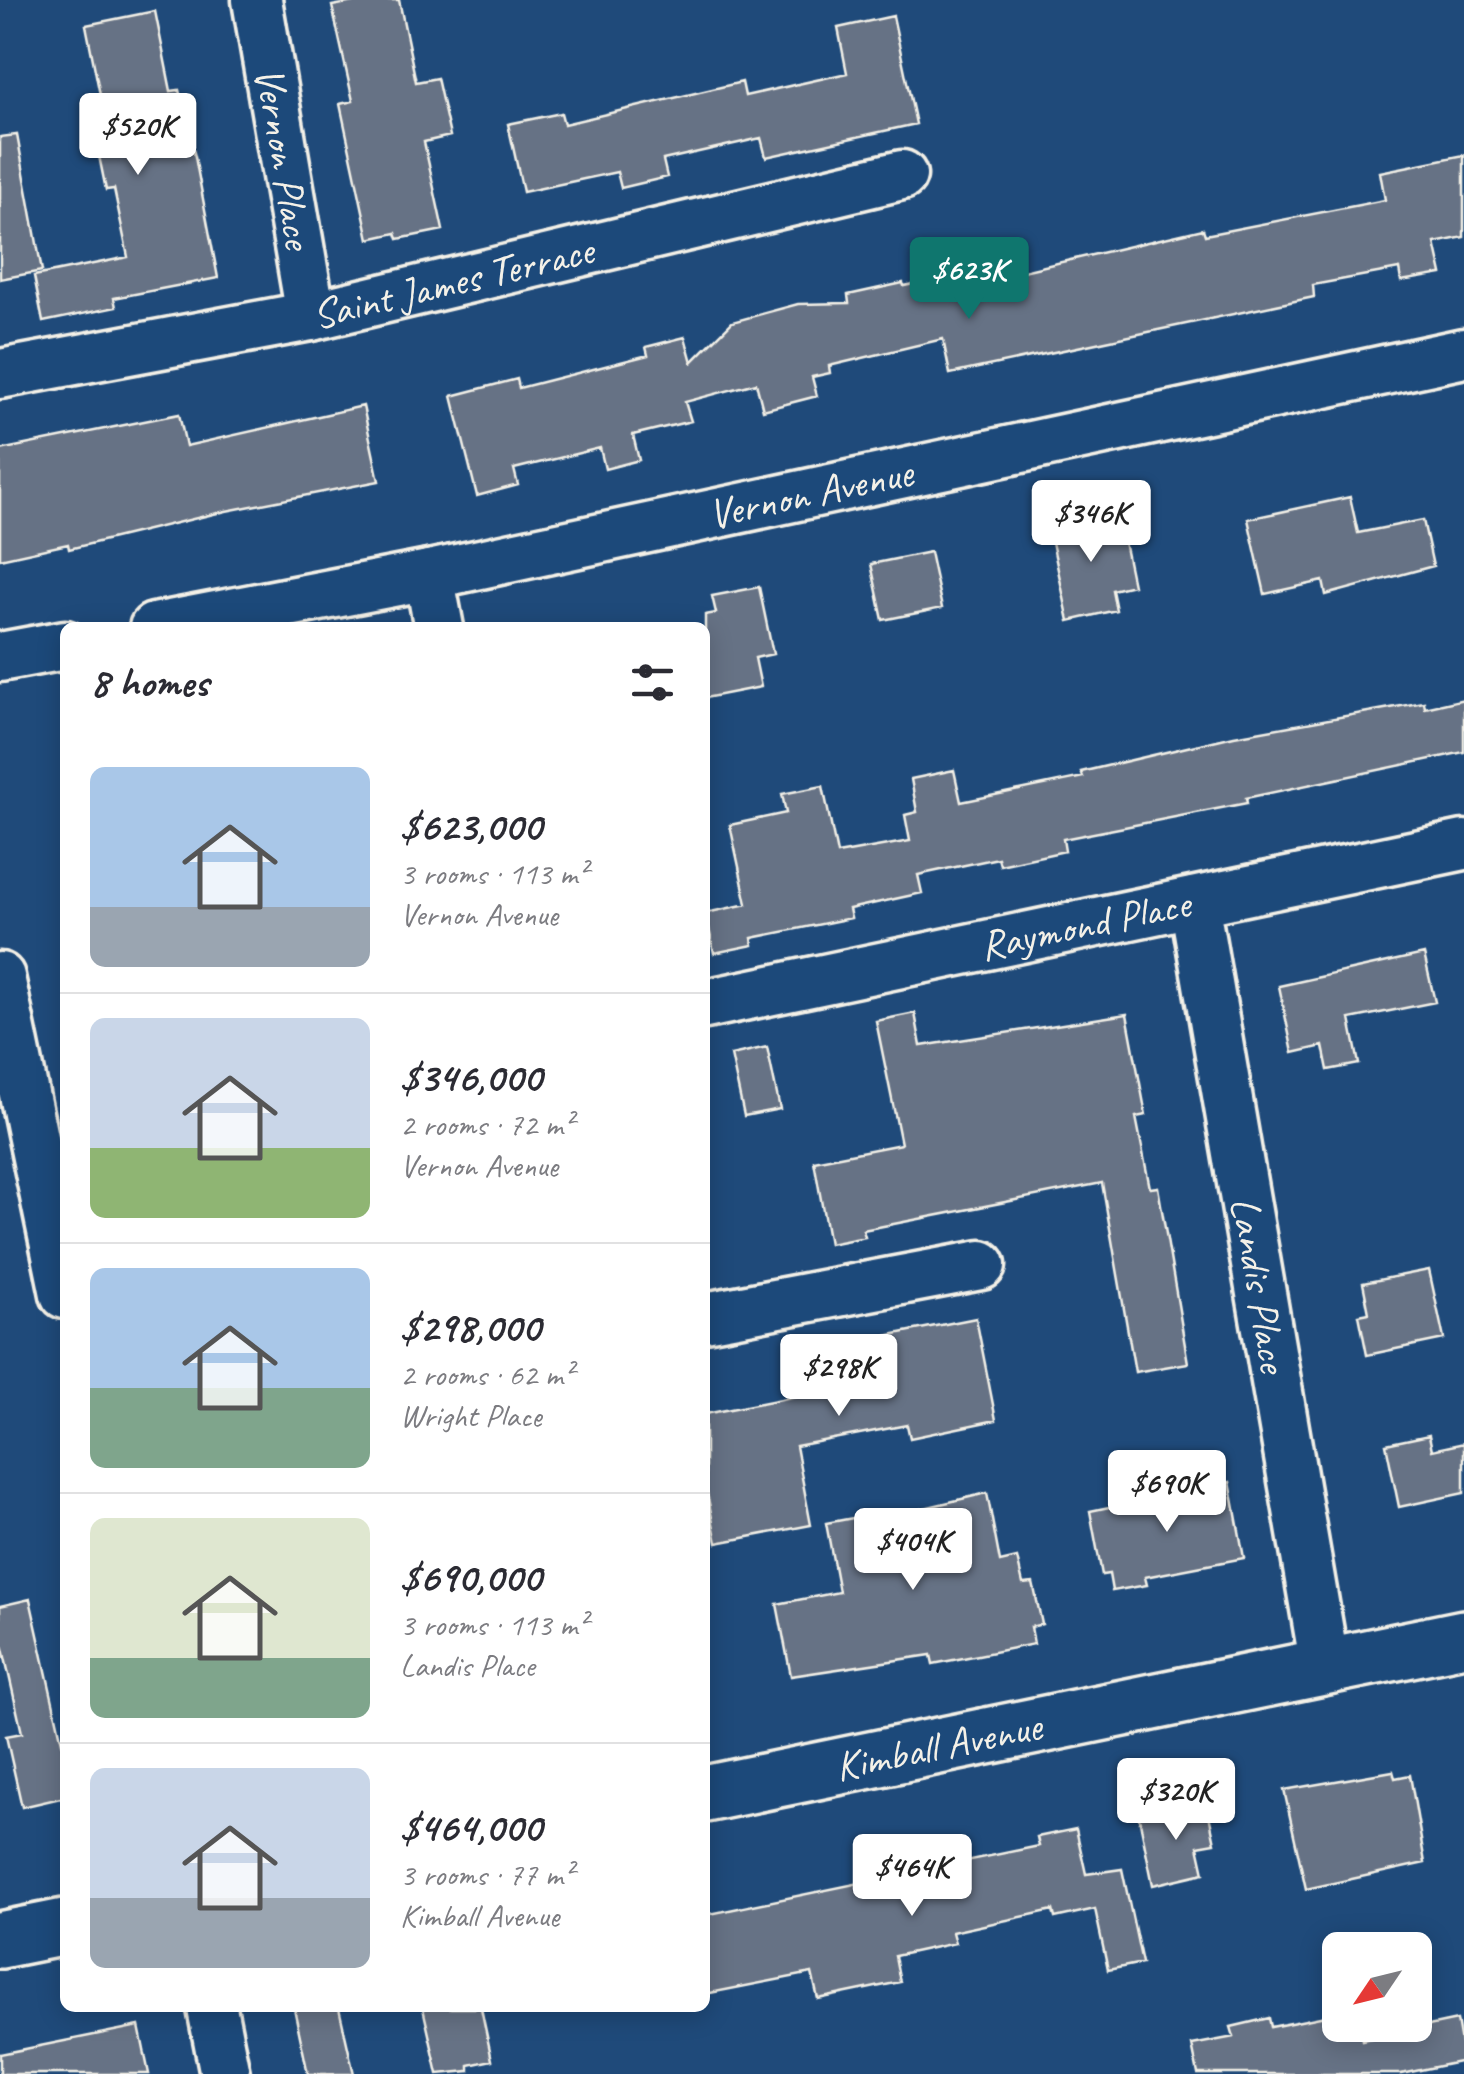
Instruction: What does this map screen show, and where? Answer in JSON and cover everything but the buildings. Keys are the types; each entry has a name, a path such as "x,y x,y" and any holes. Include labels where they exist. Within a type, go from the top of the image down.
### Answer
{"street":[{"name":"Vernon Place","path":"257,0 311,316"},
{"name":"Saint James Terrace","path":"0,374 311,316 902,175"},
{"name":"Vernon Avenue","path":"185,622 428,575 1464,353"},
{"path":"428,575 438,622"},
{"path":"0,657 60,645"},
{"name":"Raymond Place","path":"710,1003 1464,845"},
{"name":"Landis Place","path":"1194,902 1325,1667"},
{"path":"0,978 60,1270"},
{"path":"710,1316 981,1265"},
{"name":"Kimball Avenue","path":"710,1793 1464,1638"},
{"path":"0,1940 60,1928"},
{"path":"213,2012 225,2074"}]}
